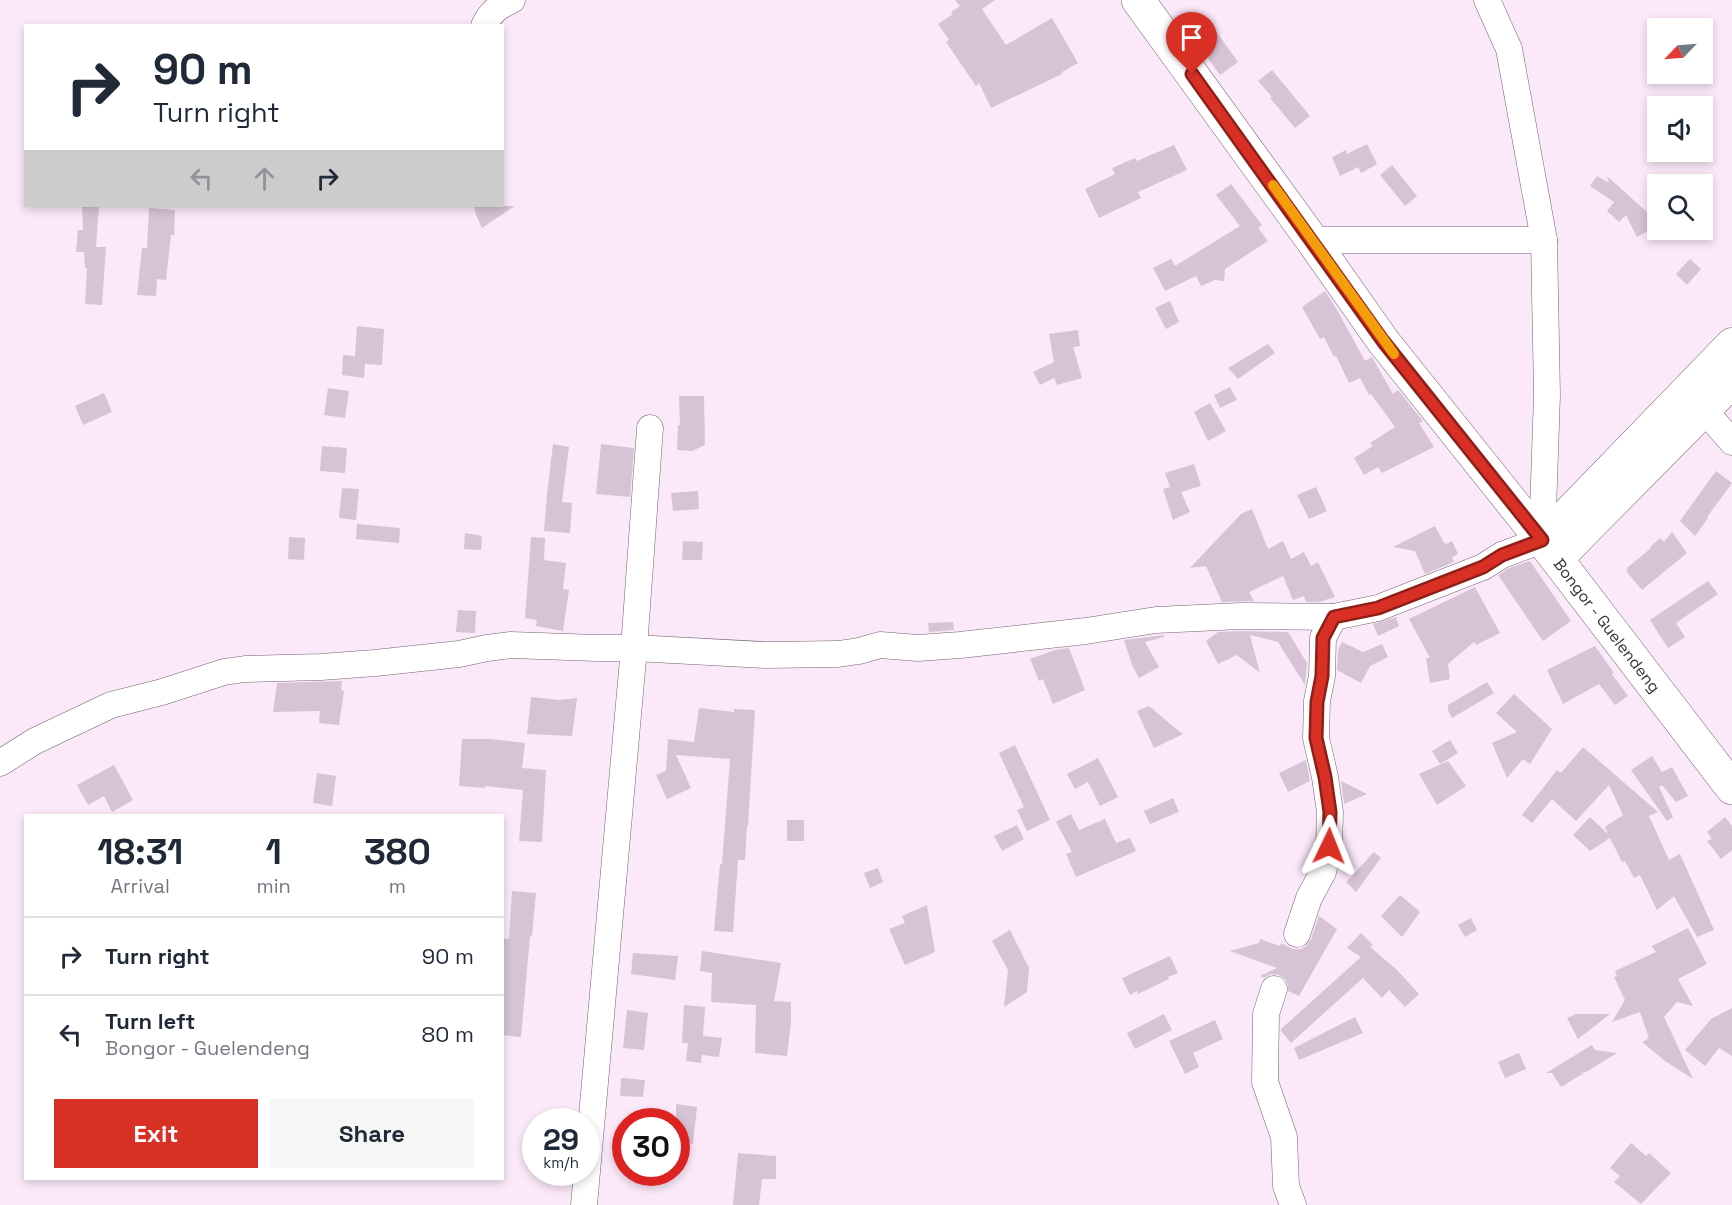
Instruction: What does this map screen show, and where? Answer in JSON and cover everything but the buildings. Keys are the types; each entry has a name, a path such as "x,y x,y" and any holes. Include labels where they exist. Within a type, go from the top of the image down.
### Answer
{"highway":[{"name":"Bongor - Guelendeng","path":"1138,0 1383,341 1549,549 1732,788"}],"main road":[{"path":"1549,549 1732,344"},
{"path":"1549,549 1705,411 1732,382"}],"street":[{"path":"484,24 497,8 512,0"},
{"path":"0,763 35,741 111,705 162,692 224,672 375,663 459,654 511,645 634,648 766,655 838,654 880,645 918,648 960,645 1086,631 1156,620 1241,616 1334,617 1378,608 1483,567 1502,555 1549,549 1544,240 1509,50 1487,0"},
{"path":"1312,240 1544,240"},
{"path":"1705,411 1732,442"},
{"path":"584,1205 634,648 650,428"},
{"path":"1297,934 1310,898 1323,872 1329,846 1330,812 1316,738 1323,638 1334,617"},
{"path":"1274,989 1266,1014 1265,1082 1284,1137 1286,1186 1293,1205"}],"slow traffic":[{"path":"1273,185 1394,354"}],"route":[{"path":"1192,74 1383,341 1542,540 1502,555 1483,567 1378,608 1334,617 1323,638 1316,738 1330,812 1329,846"}]}
